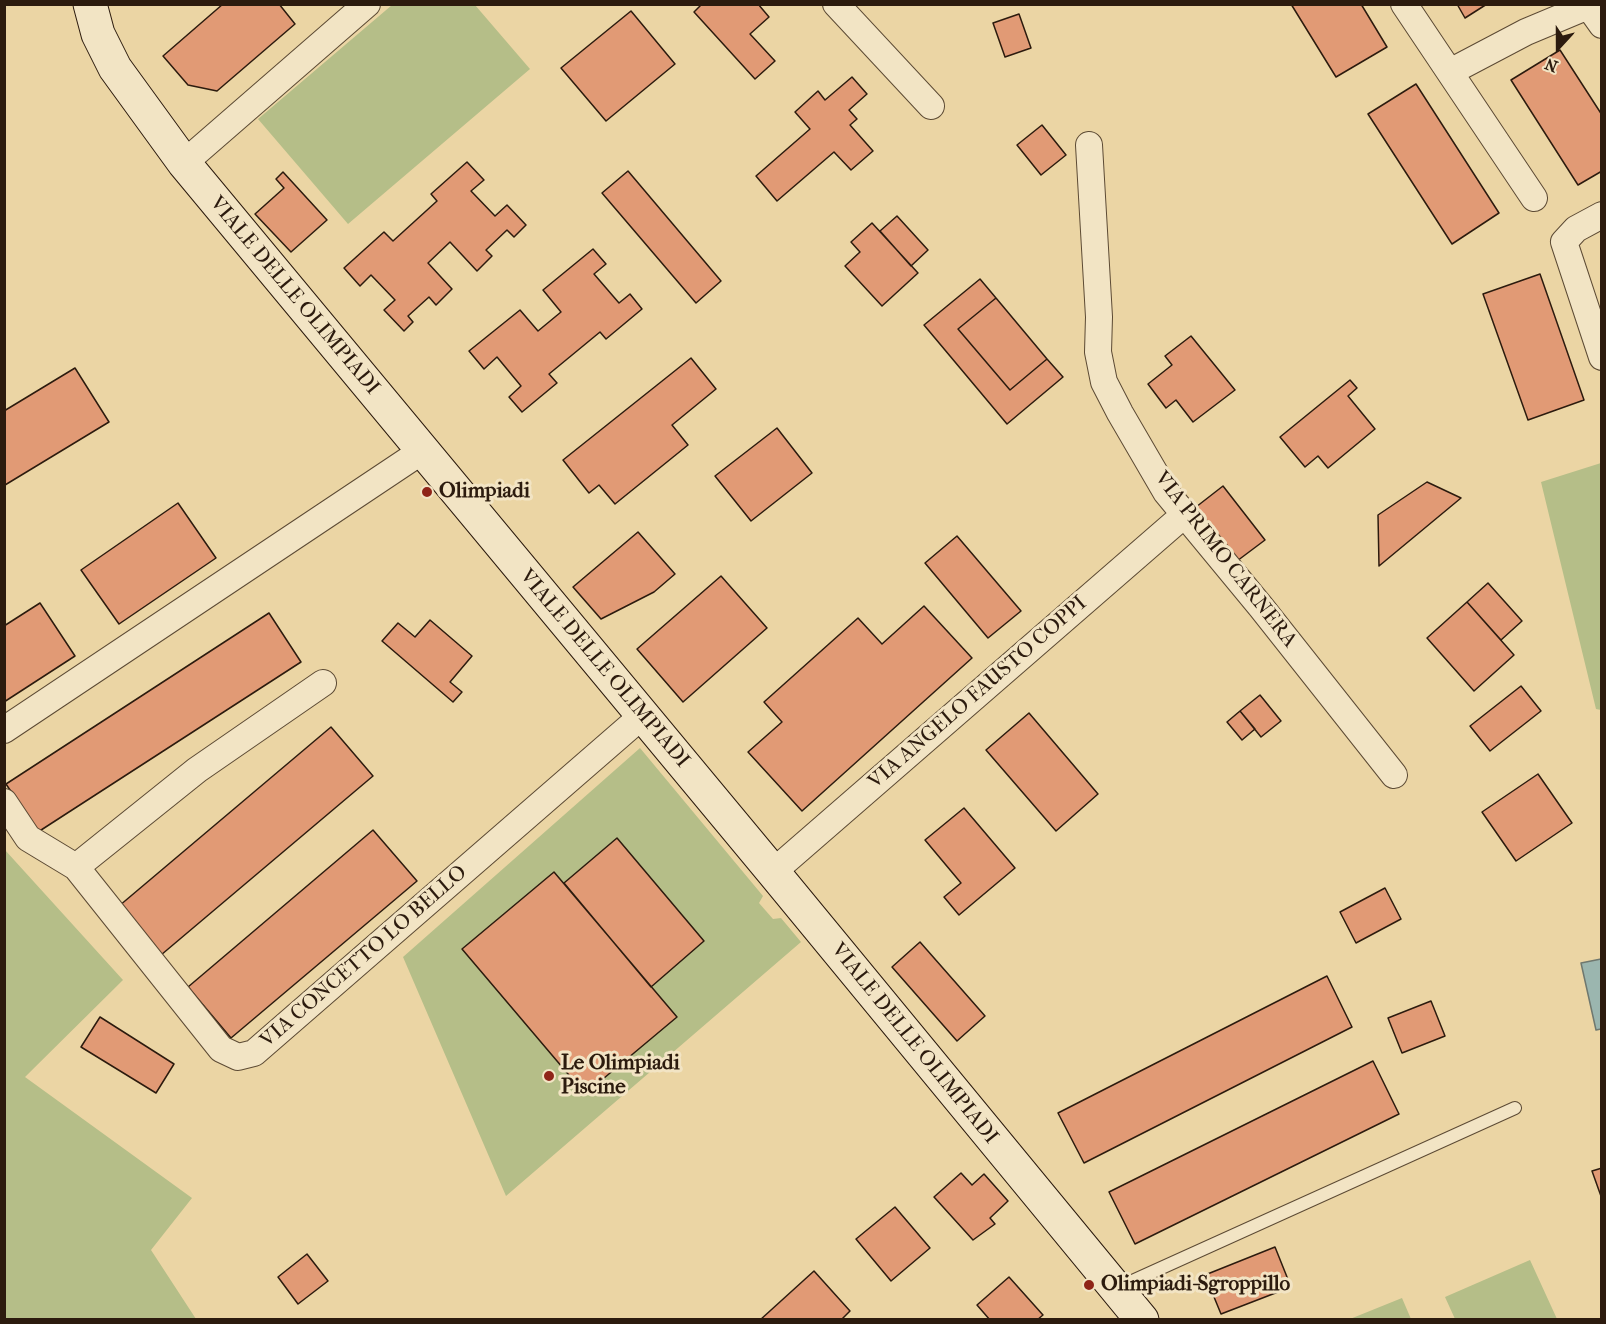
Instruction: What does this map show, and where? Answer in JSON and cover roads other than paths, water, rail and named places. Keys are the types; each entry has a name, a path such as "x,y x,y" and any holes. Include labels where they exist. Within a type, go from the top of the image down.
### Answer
{"street":[{"name":"VIALE DELLE OLIMPIADI","path":"90,4 98,34 115,68 184,163 1142,1320"},
{"path":"184,163 367,4"},
{"path":"836,4 931,106"},
{"path":"1404,4 1534,198"},
{"path":"1450,72 1526,32 1592,12"},
{"name":"VIA PRIMO CARNERA","path":"1089,145 1099,316 1098,352 1104,382 1166,492 1261,607 1394,775"},
{"path":"1602,215 1576,229 1564,242 1602,357"},
{"path":"4,730 422,451"},
{"name":"VIA ANGELO FAUSTO COPPI","path":"773,872 1184,515"},
{"path":"76,867 197,770 323,682"},
{"name":"VIA CONCETTO LO BELLO","path":"4,802 28,838 76,867 221,1049 238,1057 254,1053 642,716"}],"lane":[{"path":"1116,1289 1515,1108"}],"water":[{"path":"1601,959 1601,1029 1596,1030 1581,963"}],"place":[{"name":"Olimpiadi","path":"427,492"},
{"name":"Le Olimpiadi Piscine","path":"549,1076"},
{"name":"Olimpiadi-Sgroppillo","path":"1089,1285"}]}
